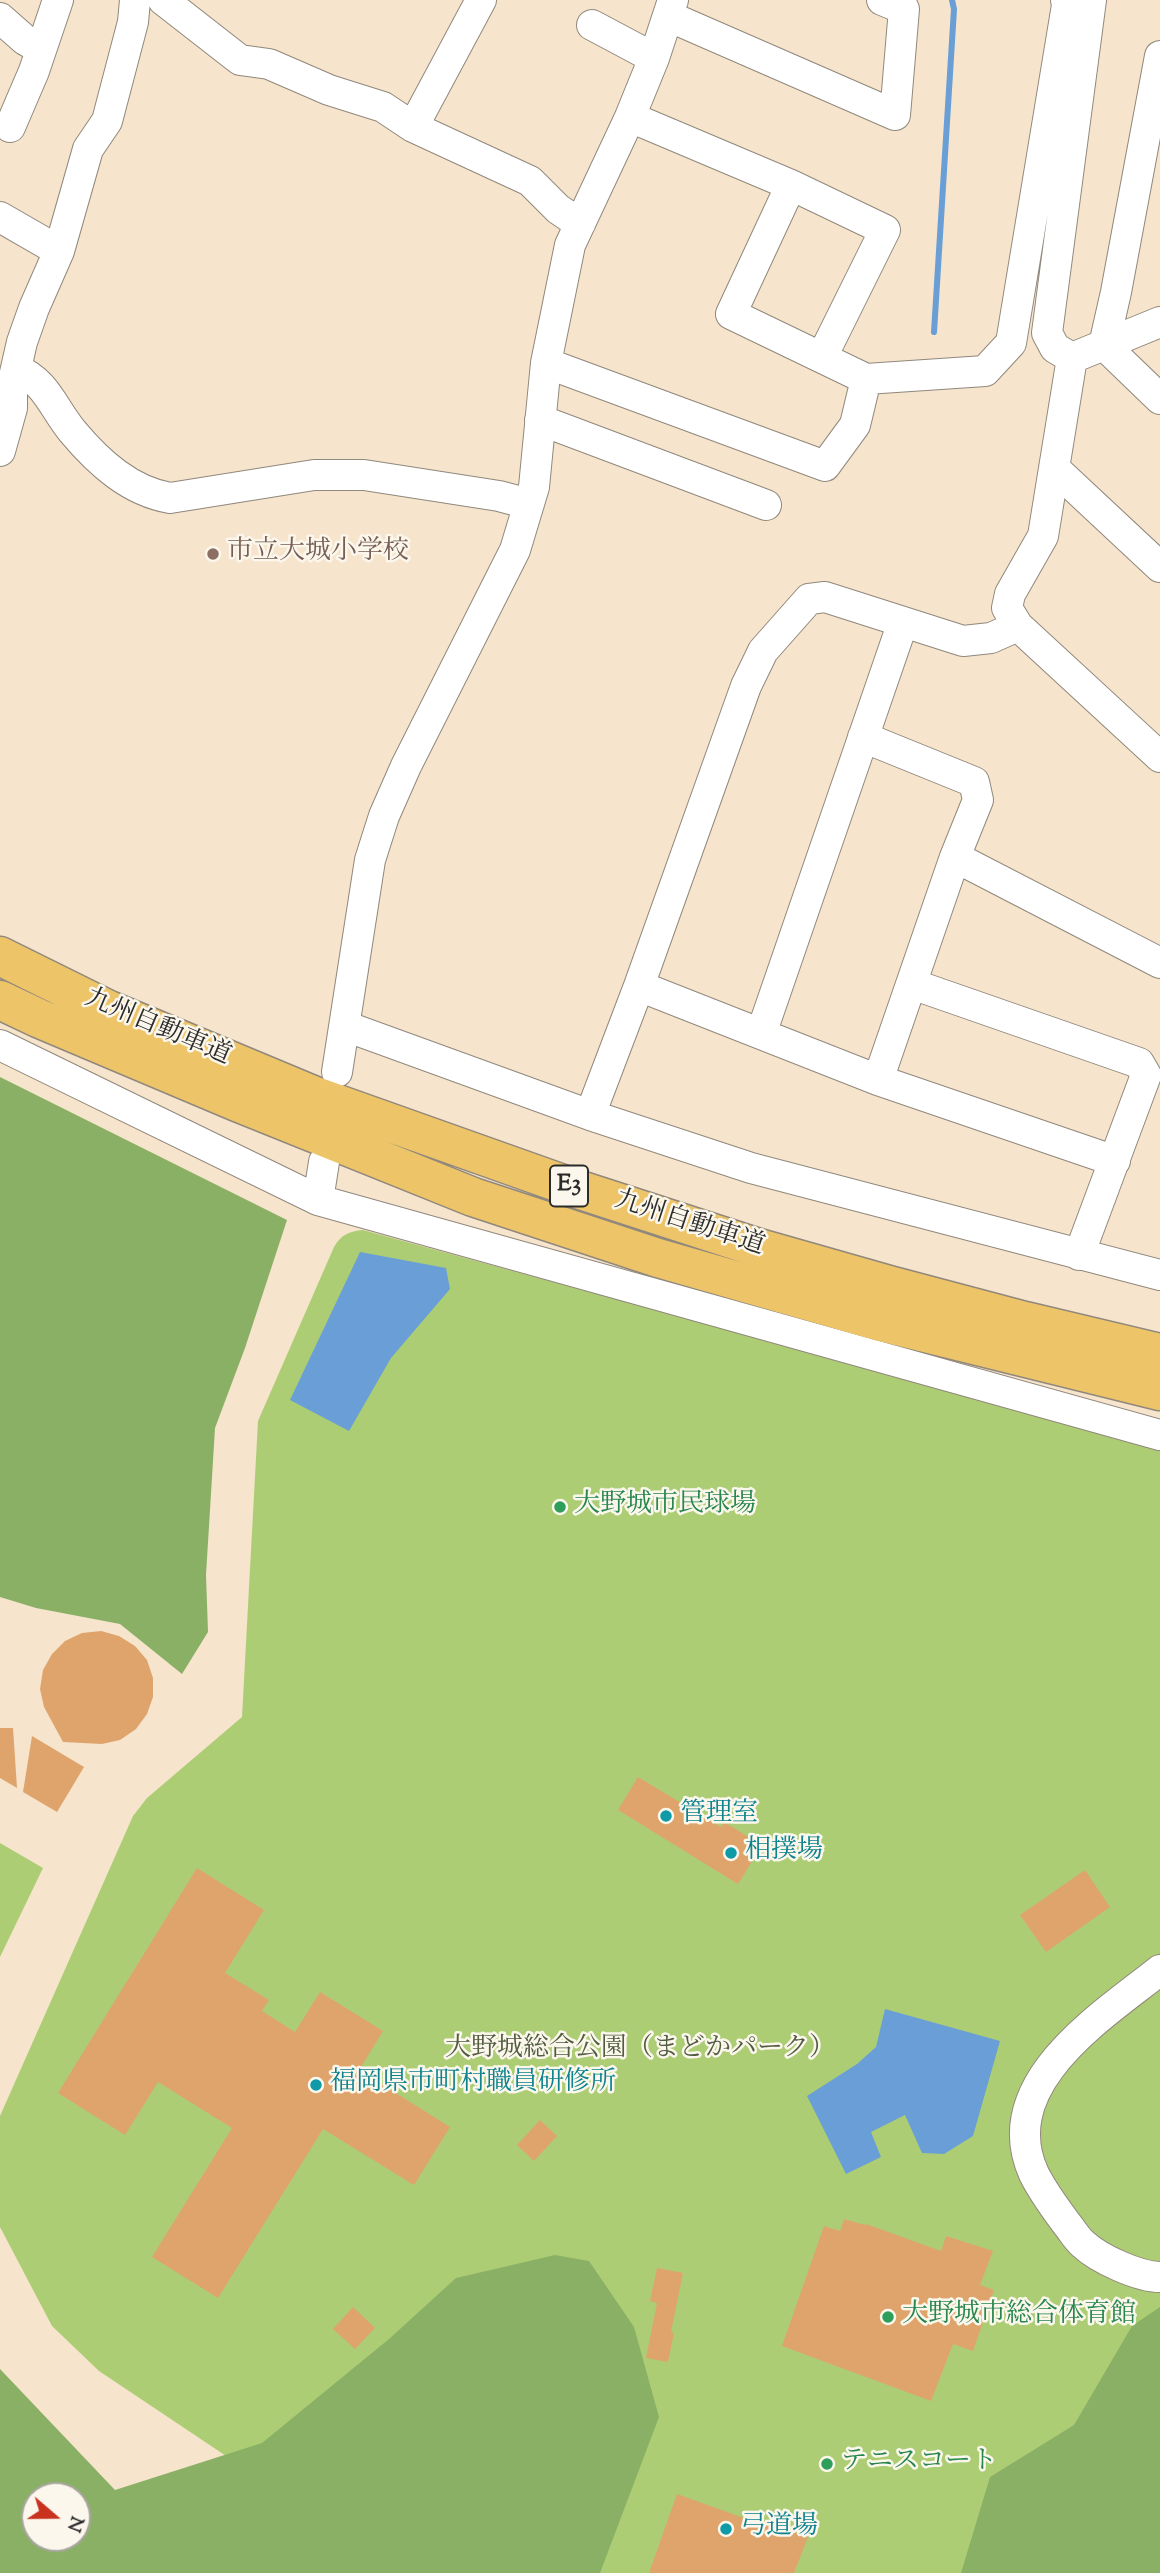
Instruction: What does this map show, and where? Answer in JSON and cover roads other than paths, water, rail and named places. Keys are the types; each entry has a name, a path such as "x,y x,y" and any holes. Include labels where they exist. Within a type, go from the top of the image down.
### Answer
{"highway":[{"name":"九州自動車道","path":"0,956 109,1010 315,1096 574,1188 759,1248 889,1285 1160,1353"},
{"name":"九州自動車道","path":"0,1000 237,1102 473,1197 658,1258 877,1321 1160,1391"}],"street":[{"path":"10,127 58,0"},
{"path":"0,451 12,408 12,386 16,369 34,308 59,250 88,149 107,121 133,22 135,0"},
{"path":"163,0 240,60 269,64 329,90 383,107 413,127 530,181 558,209 580,224"},
{"path":"413,127 481,0"},
{"path":"337,1072 370,860 384,816 406,766 515,550 534,487 546,363 570,245 630,117 670,8 895,115 904,9 882,0"},
{"path":"791,185 732,314 866,379 985,371 1011,343 1068,5 1066,0"},
{"path":"1072,358 1055,348 1047,333 1091,0"},
{"path":"0,18 25,40 41,49"},
{"path":"592,24 653,58"},
{"path":"1104,345 1160,56"},
{"path":"630,117 791,185 885,230 822,357"},
{"path":"0,217 59,250"},
{"path":"1072,358 1160,322"},
{"path":"1104,345 1160,400"},
{"path":"1072,358 1043,536 1010,594 1007,608 1018,626 1155,742"},
{"path":"546,363 825,466 855,425 866,379"},
{"path":"16,369 30,375 40,384 73,432 114,473 133,487 152,495 170,498 314,475 364,475 499,496 529,504"},
{"path":"540,420 766,505"},
{"path":"1054,468 1160,567"},
{"path":"590,1115 746,686 763,651 809,599 825,597 962,641 991,638 1018,626"},
{"path":"761,1034 904,622"},
{"path":"863,737 974,782 978,800 955,857 878,1080"},
{"path":"955,857 1160,963"},
{"path":"912,984 1139,1063 1146,1075 1079,1255"},
{"path":"639,986 878,1080 1115,1161"},
{"path":"345,1026 590,1115 773,1174 1160,1275"},
{"path":"0,1045 318,1199 1160,1435"},
{"path":"318,1199 324,1162"},
{"path":"1151,2276 1097,2254 1080,2242 1045,2194 1034,2173 1025,2135 1028,2114 1041,2082 1056,2058 1080,2034 1160,1970"}],"water":[{"path":"360,1252 446,1268 450,1289 391,1358 349,1431 290,1400"},
{"path":"885,2009 1000,2041 973,2136 944,2154 922,2153 905,2115 871,2132 881,2157 846,2174 807,2096 857,2064 876,2047"}],"waterway":[{"path":"934,332 954,9 952,0"}],"place":[{"name":"市立大城小学校","path":"213,554"},
{"name":"大野城市民球場","path":"560,1507"},
{"name":"管理室","path":"666,1816"},
{"name":"相撲場","path":"731,1853"},
{"name":"福岡県市町村職員研修所","path":"316,2085"},
{"name":"大野城市総合体育館","path":"888,2317"},
{"name":"テニスコート","path":"827,2464"},
{"name":"弓道場","path":"726,2529"}],"park label":[{"name":"大野城総合公園（まどかパーク）","path":"640,2051"}]}
